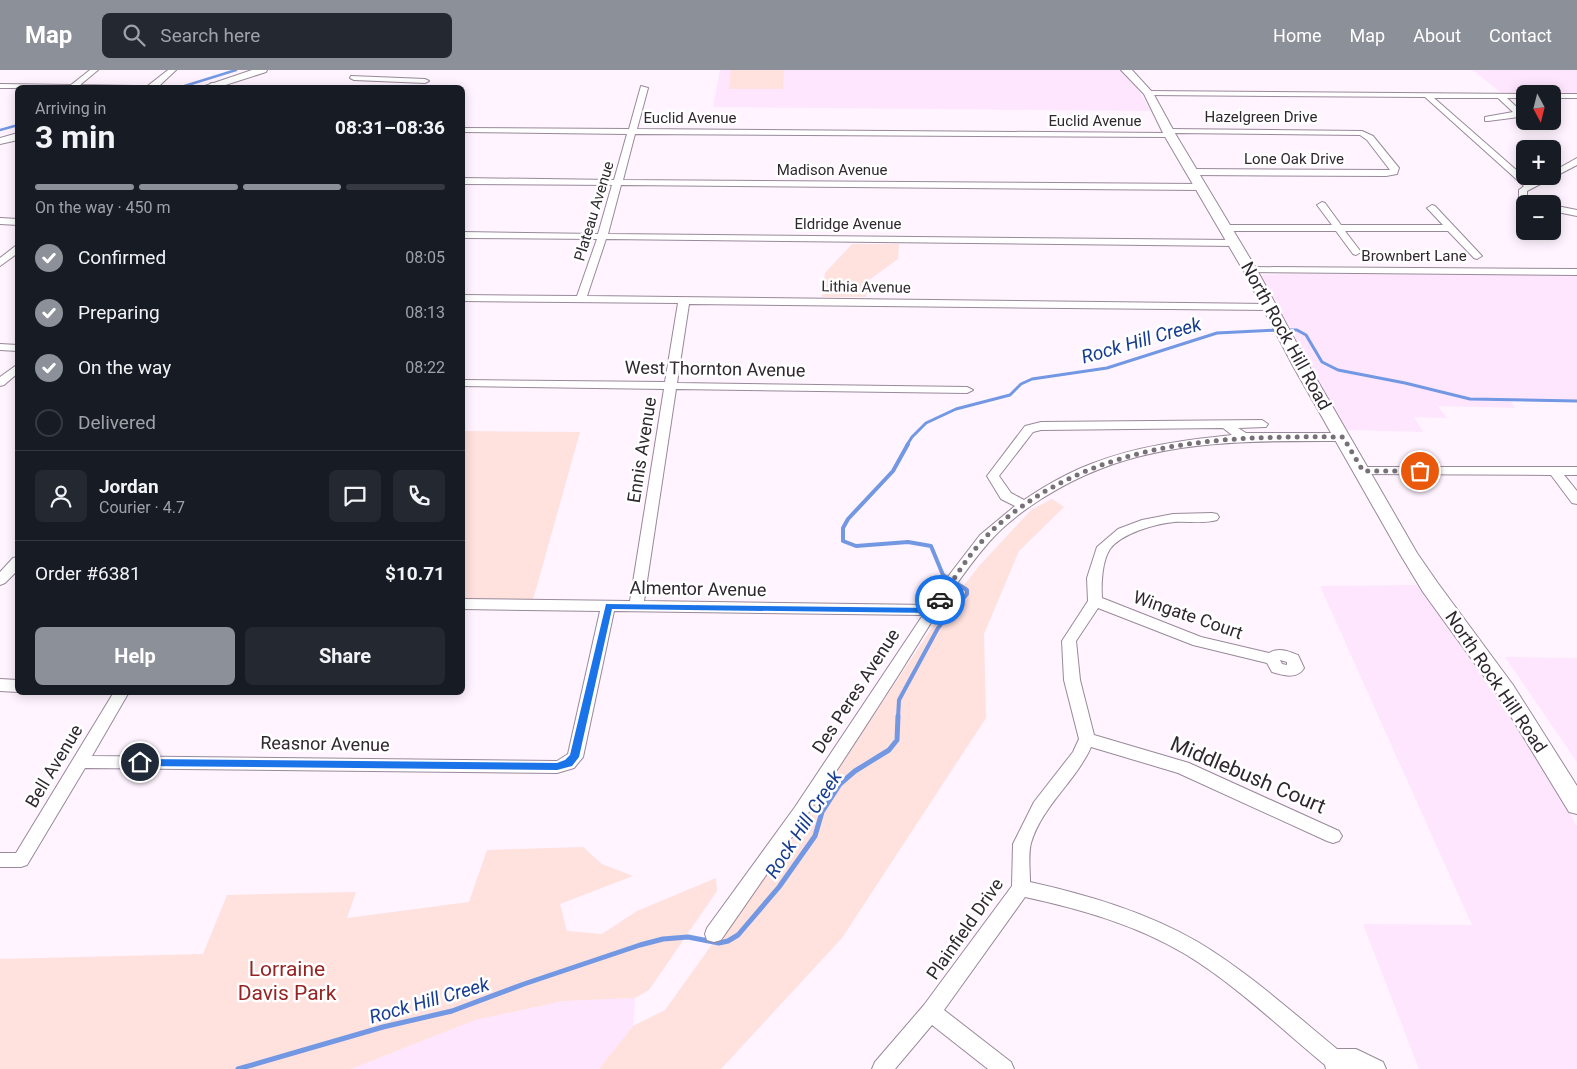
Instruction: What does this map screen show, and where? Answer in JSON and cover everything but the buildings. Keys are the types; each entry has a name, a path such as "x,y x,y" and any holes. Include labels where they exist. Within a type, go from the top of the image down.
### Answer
{"main road":[{"path":"216,85 262,70"},
{"path":"0,141 15,137"}],"street":[{"path":"74,85 94,70"},
{"path":"154,85 172,70"},
{"name":"North Rock Hill Road","path":"1126,70 1148,93 1200,187 1250,270 1281,330 1425,579 1506,691 1577,805"},
{"path":"355,74 425,81"},
{"path":"0,86 15,86"},
{"name":"Plateau Avenue","path":"582,299 633,132 644,88"},
{"path":"1148,93 1516,96"},
{"path":"1427,95 1529,186 1523,190 1523,195"},
{"path":"1488,119 1516,115 1517,111 1500,96"},
{"path":"1561,96 1577,96"},
{"name":"Euclid Avenue","path":"465,130 917,133 939,135 1169,133"},
{"name":"Hazelgreen Drive","path":"1169,133 1361,134 1397,172"},
{"path":"1561,171 1577,161"},
{"name":"Lone Oak Drive","path":"1192,172 1397,172"},
{"name":"Madison Avenue","path":"465,181 1200,187"},
{"path":"1322,205 1356,252"},
{"path":"1432,208 1477,256"},
{"path":"1561,210 1577,213"},
{"path":"0,221 15,222"},
{"path":"1225,228 1451,228"},
{"name":"Eldridge Avenue","path":"465,236 1233,242"},
{"path":"0,263 15,250"},
{"name":"Brownbert Lane","path":"1250,270 1577,272"},
{"name":"Lithia Avenue","path":"465,298 1269,307"},
{"name":"Ennis Avenue","path":"636,606 684,300"},
{"path":"0,347 15,348"},
{"path":"0,383 15,370"},
{"name":"West Thornton Avenue","path":"465,383 967,390"},
{"path":"1024,505 1006,496 993,476 1029,429 1041,426 1118,424 1262,424"},
{"path":"1226,424 1243,437"},
{"name":"Des Peres Avenue","path":"714,934 801,812 953,581 985,538 1024,505 1061,482 1096,466 1136,454 1182,444 1243,437 1343,437"},
{"path":"1363,471 1577,471"},
{"path":"1555,471 1577,500"},
{"path":"1087,739 1072,680 1069,641 1095,601 1094,578 1104,547 1123,532 1146,523 1173,518 1212,517"},
{"path":"0,580 15,564"},
{"name":"Wingate Court","path":"1095,601 1198,641 1272,659"},
{"name":"Almentor Avenue","path":"465,604 933,610"},
{"name":"Reasnor Avenue","path":"80,762 557,767 568,763 574,757 608,606"},
{"path":"0,685 15,686"},
{"name":"Bell Avenue","path":"0,860 21,860 120,695"},
{"name":"Middlebush Court","path":"1087,739 1183,768 1333,836"},
{"name":"Plainfield Drive","path":"882,1069 931,1012 1021,888 1022,844 1040,807 1079,756 1087,739"},
{"path":"1021,888 1085,902 1168,935 1260,996 1334,1064 1356,1059 1376,1069"},
{"path":"931,1012 1004,1069"}],"shaded area":[{"path":"720,70 1121,70 1138,89 1151,111 713,107"},
{"path":"1473,70 1577,70 1577,94 1561,94 1561,85 1516,85 1516,93 1501,93"},
{"path":"1264,275 1577,275 1577,400 1510,400 1515,408 1438,406 1447,418 1414,417 1423,432 1347,430 1286,327 1280,306 1260,280 1261,276"},
{"path":"1419,585 1518,724 1577,826 1577,1069 1419,1069 1363,924 1472,925 1320,586"},
{"path":"1505,657 1577,658 1577,762"},
{"path":"635,998 633,1026 599,1069 351,1069 475,1020 563,1001"}],"green space":[{"path":"731,70 784,70 783,89 729,89"},
{"path":"852,244 899,244 898,259 869,280 866,297 822,297 825,273"},
{"path":"465,431 580,432 533,600 465,599"},
{"path":"1052,499 1064,507 1019,551 984,634 986,718 842,938 721,1069 599,1069 633,1026 665,1010 844,760 937,620 979,566 1031,510"},
{"name":"Lorraine Davis Park","path":"583,847 602,864 633,876 560,904 567,931 602,934 637,911 716,878 717,891 649,990 635,998 563,1001 475,1020 351,1069 0,1069 0,959 203,954 227,895 356,892 347,918 469,902 487,850"}],"waterway":[{"path":"188,85 236,70"},
{"path":"0,130 15,126"},
{"name":"Rock Hill Creek","path":"907,445 926,423 956,409 1010,395 1021,384 1032,379 1107,368 1217,333 1279,330"},
{"name":"Rock Hill Creek","path":"1286,330 1297,330 1306,335 1322,362 1338,370 1405,383 1470,399 1577,401"},
{"name":"Rock Hill Creek","path":"898,718 899,700 938,628 967,594 967,590 943,575 931,546 908,542 856,546 843,541 843,528 848,519 893,471 908,444"},
{"name":"Rock Hill Creek","path":"238,1069 383,1027 452,1011 524,984 640,945 663,939 688,937 719,943 728,941 738,935 779,887 815,836 822,812 840,784 855,771 889,750 897,740 898,716"}],"way so far":[{"path":"940,600 985,538 1024,505 1061,482 1096,466 1136,454 1182,444 1243,437 1343,437 1363,471 1420,471"}],"route":[{"path":"140,762 557,767 568,763 574,757 608,606 933,610 940,600"}]}
